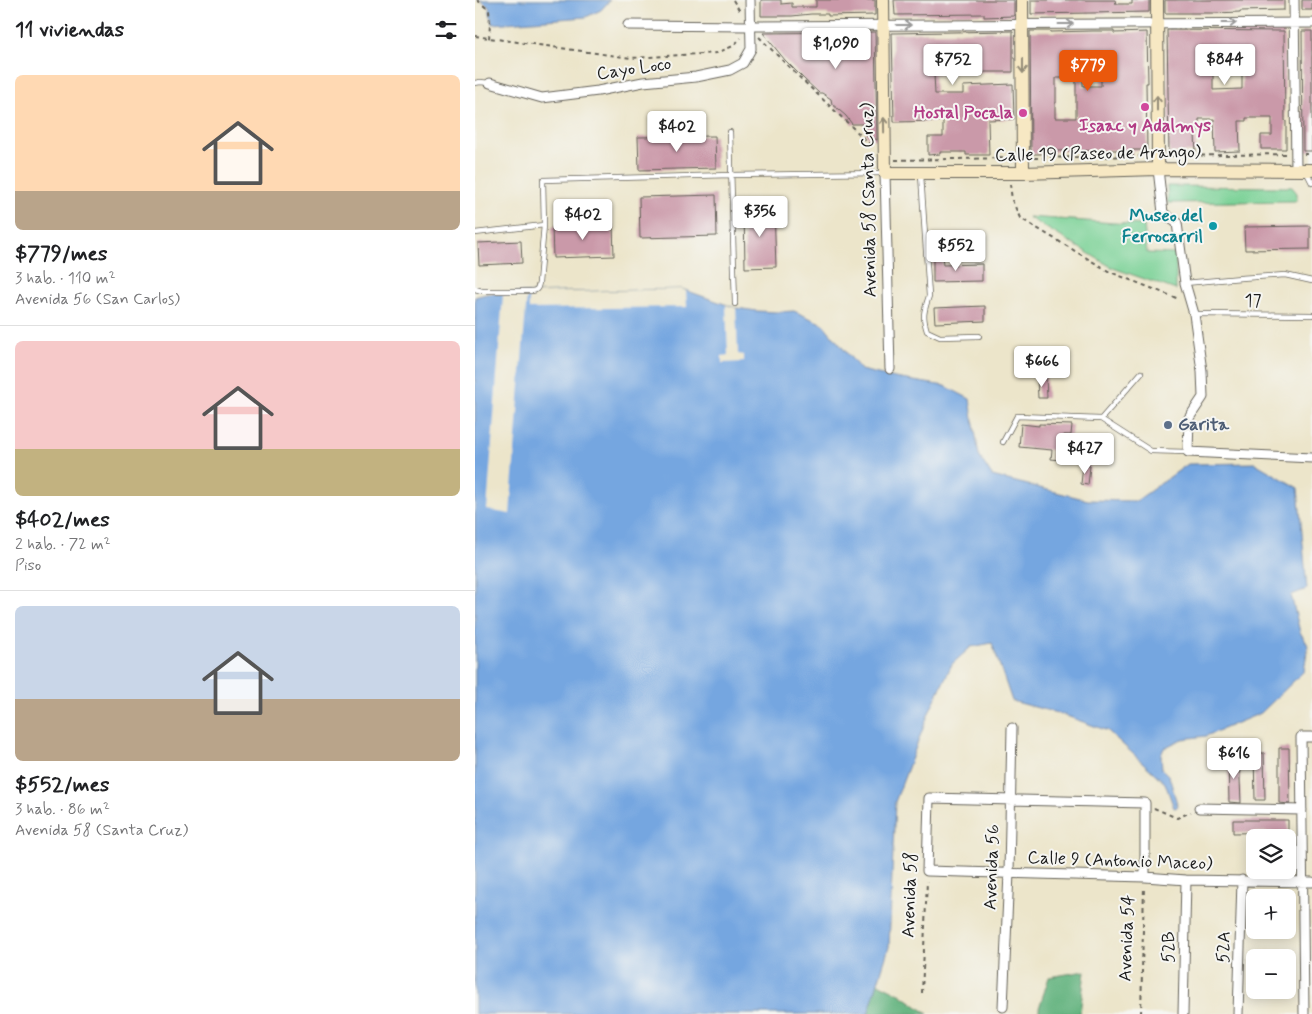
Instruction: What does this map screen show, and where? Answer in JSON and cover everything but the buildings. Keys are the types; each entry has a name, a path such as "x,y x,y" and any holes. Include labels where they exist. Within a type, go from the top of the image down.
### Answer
{"main road":[{"name":"Avenida 58 (Santa Cruz)","path":"883,0 889,156 885,173"},
{"path":"1022,0 1023,173"},
{"path":"1157,0 1157,163"},
{"name":"Calle 19 (Paseo de Arango)","path":"885,173 1023,173 1157,163 1304,170"}],"street":[{"name":"Cayo Loco","path":"490,83 542,98 598,91 643,82 715,74 730,70 743,63 751,49 750,0"},
{"path":"1294,0 1295,154 1304,170"},
{"path":"628,25 1312,23"},
{"path":"1157,163 1163,213 1177,223 1185,283 1194,314 1202,371 1203,397 1189,418 1188,452 1312,458"},
{"name":"Avenida 58 (Santa Cruz)","path":"885,173 890,369"},
{"name":"Avenida 56","path":"1003,1007 1009,873 1012,728"},
{"path":"1304,1014 1307,881 1302,810 1301,737 1312,737"},
{"name":"Avenida 58","path":"927,871 929,798 1010,800"},
{"path":"1010,800 1145,803"},
{"name":"Avenida 54","path":"1145,803 1145,877"},
{"path":"1199,808 1302,810"},
{"name":"Calle 9 (Antonio Maceo)","path":"927,871 1145,877 1186,880 1307,881"},
{"name":"52B","path":"1183,1014 1186,880"},
{"name":"52A","path":"1238,1014 1242,880"}],"lane":[{"path":"475,83 490,83"},
{"path":"730,132 735,304"},
{"path":"1304,170 1312,184"},
{"path":"475,289 482,291 535,291 538,288 544,225 543,180 885,173"},
{"path":"921,173 929,296 923,320 927,331 940,337 979,336"},
{"path":"475,233 544,225"},
{"path":"1185,283 1285,275 1312,281"},
{"name":"17","path":"1194,314 1312,315"},
{"path":"1101,419 1141,373"},
{"path":"1003,442 1017,416 1101,419 1151,451 1188,452"}],"path":[{"path":"477,0 489,10 489,38"},
{"path":"733,0 750,26 776,55 895,160 1023,158 1157,163 1312,154"},
{"path":"475,36 631,58 717,52 733,46 750,26"},
{"path":"1008,173 1011,200 1020,218 1110,272 1191,303"},
{"path":"1145,803 1177,818 1199,808"},
{"name":"Avenida 58","path":"922,993 927,871"},
{"name":"Avenida 54","path":"1141,1014 1145,877"}],"green space":[{"path":"1167,186 1292,187 1297,193 1297,201 1168,203"},
{"path":"1028,217 1144,225 1147,253 1176,254 1176,290 1113,268"},
{"path":"1085,971 1080,1014 1039,1014 1039,1008 1049,977"},
{"path":"878,983 900,994 928,1014 868,1014"}],"water":[{"path":"480,0 610,0 601,10 586,17 492,24 489,7"},
{"path":"682,289 736,308 757,311 794,311 823,324 861,370 945,386 970,399 979,456 992,476 1088,500 1136,501 1188,464 1255,463 1298,488 1307,589 1291,595 1300,632 1308,645 1304,671 1261,713 1206,736 1182,739 1164,748 1161,755 1162,769 1169,776 1178,807 1174,808 1165,783 1108,731 1061,714 1012,701 992,643 971,647 952,664 930,710 895,802 889,947 868,1014 475,1014 475,297 486,294"}],"pier":[{"path":"682,289 686,291 687,307 529,309 529,293"},
{"path":"527,294 510,514 487,510 503,295"},
{"path":"726,305 736,308 738,354 744,355 744,362 722,363 722,356 728,355"}],"place":[{"name":"Isaac y Adalmys","path":"1145,107"},
{"name":"Hostal Pocala","path":"1023,113"},
{"name":"Museo del Ferrocarril","path":"1213,226"},
{"name":"Garita","path":"1168,425"}]}
